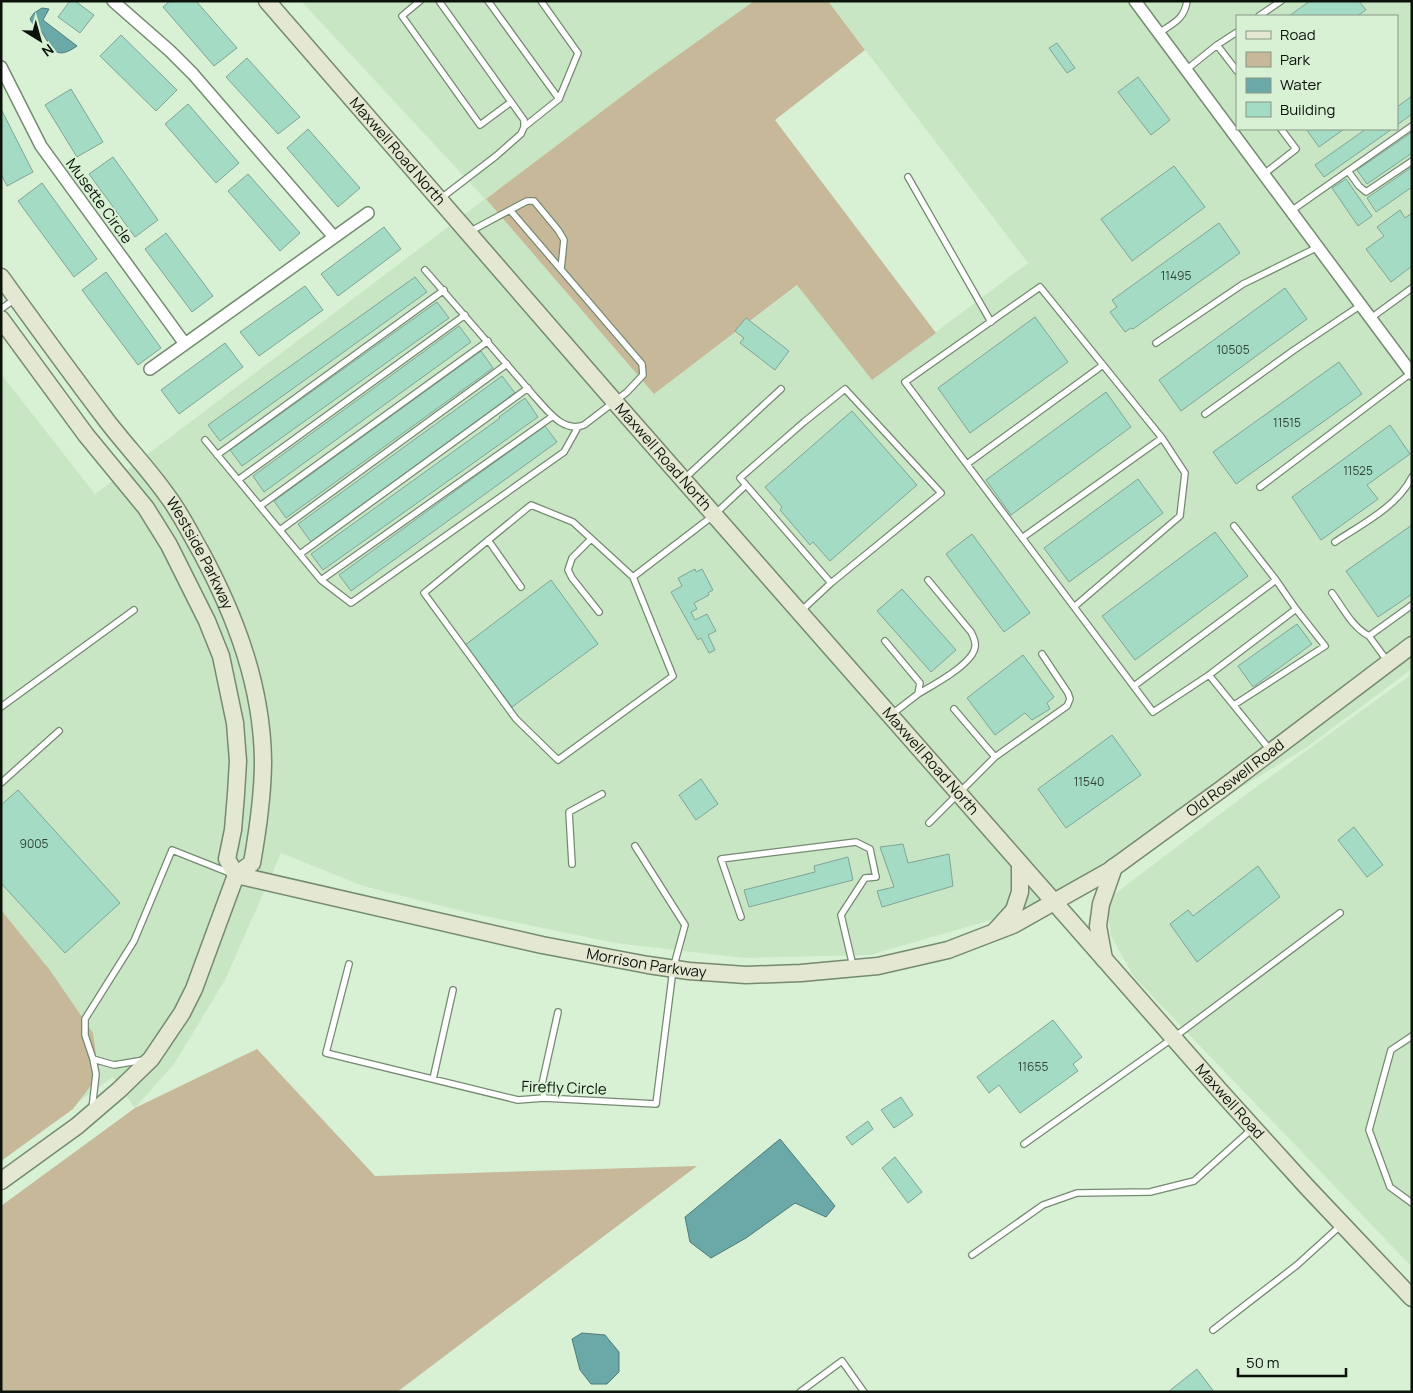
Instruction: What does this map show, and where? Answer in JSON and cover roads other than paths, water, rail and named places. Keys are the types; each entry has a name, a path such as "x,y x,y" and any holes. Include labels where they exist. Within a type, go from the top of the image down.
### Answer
{"street":[{"path":"113,1 193,74 334,237"},
{"path":"1135,1 1411,373"},
{"name":"Maxwell Road North","path":"270,5 467,233 1054,902"},
{"name":"Musette Circle","path":"1,67 41,146 185,344"},
{"path":"150,369 368,213"},
{"name":"Westside Parkway","path":"1,276 106,420 166,494 211,571 245,648 260,720 263,761 257,834 252,863 236,875 205,964 182,1013 151,1059 92,1114 1,1181"},
{"name":"Westside Parkway","path":"1,319 86,435 146,508 169,545 208,621 221,656 235,723 238,761 237,786 233,830 227,859 236,875"},
{"name":"Old Roswell Road","path":"1054,902 1114,867 1412,645"},
{"path":"994,933 1014,910 1020,892 1020,864"},
{"path":"1104,959 1098,926 1101,904 1114,867"},
{"name":"Morrison Parkway","path":"236,875 542,944 673,968 746,975 801,973 878,966 948,950 1013,925 1054,902"},
{"name":"Maxwell Road","path":"1054,902 1253,1128 1412,1298"}],"lane":[{"path":"420,1 402,16 480,125 511,102"},
{"path":"439,1 524,120 521,134 439,200"},
{"path":"488,1 559,98"},
{"path":"524,126 559,98 578,53 540,1"},
{"path":"1159,33 1176,22 1186,12 1188,1"},
{"path":"1260,15 1281,1"},
{"path":"1186,70 1236,33"},
{"path":"1217,45 1236,70"},
{"path":"1291,211 1412,126"},
{"path":"1264,174 1296,149 1282,130"},
{"path":"1348,170 1359,186 1366,192 1412,162"},
{"path":"908,177 991,322"},
{"path":"467,233 527,201 534,201 564,240 561,269"},
{"path":"425,270 553,416 570,427 584,425 630,390 643,375 642,364 510,210"},
{"path":"1156,343 1243,284 1318,247"},
{"path":"1074,607 1180,516 1184,473 1162,438 1040,287 904,382 1153,712 1209,675 1296,609"},
{"path":"1371,318 1412,288"},
{"path":"217,455 444,290"},
{"path":"1,309 16,298"},
{"path":"1205,414 1361,305"},
{"path":"238,480 465,315"},
{"path":"260,506 488,341"},
{"path":"280,530 507,364"},
{"path":"967,464 1103,365"},
{"path":"1260,487 1411,373"},
{"path":"300,554 528,388"},
{"path":"683,479 781,389"},
{"path":"800,612 831,583 941,493 845,389 740,478 831,583"},
{"path":"321,580 553,416"},
{"path":"205,440 321,580 351,603 564,452 578,427"},
{"path":"1022,538 1162,438"},
{"path":"1335,542 1382,511 1406,488 1412,477"},
{"path":"633,577 714,515 746,485"},
{"path":"531,505 573,522 591,539 633,577 673,676 558,760 516,719 424,593 531,505"},
{"path":"1234,526 1325,646 1234,705"},
{"path":"591,539 572,558 568,570 572,578 599,612"},
{"path":"488,540 521,587"},
{"path":"890,716 963,663 972,655 975,648 975,640 971,632 928,580"},
{"path":"1134,686 1276,580"},
{"path":"1332,593 1354,624 1359,630 1369,636 1388,662"},
{"path":"1369,636 1412,605"},
{"path":"1,707 134,610"},
{"path":"885,641 920,683 918,694"},
{"path":"929,823 995,757 1067,706 1070,700 1068,693 1042,654"},
{"path":"1209,675 1271,751"},
{"path":"954,708 995,757"},
{"path":"1,783 59,731"},
{"path":"572,864 569,812 602,794"},
{"path":"741,917 721,859 856,842 870,850 876,876 865,878 841,915 853,968"},
{"name":"Firefly Circle","path":"349,964 326,1053 518,1100 544,1098 656,1104 673,968 685,925 635,846"},
{"path":"92,1114 96,1074 85,1035 85,1019 134,941 172,850 236,875"},
{"path":"1024,1144 1173,1038 1340,913"},
{"path":"433,1079 454,990"},
{"path":"544,1098 542,1084 558,1012"},
{"path":"1412,1036 1391,1050 1369,1130 1390,1187 1412,1204"},
{"path":"93,1059 114,1065 151,1059"},
{"path":"972,1255 1043,1205 1077,1193 1150,1192 1194,1181 1253,1128"},
{"path":"1212,1330 1297,1265 1342,1224"},
{"path":"800,1392 842,1362 864,1392"}],"water":[{"path":"42,8 49,9 43,20 77,46 60,53 53,49 30,19 34,13"},
{"path":"780,1139 835,1206 826,1217 795,1203 746,1238 711,1258 690,1242 685,1217"},
{"path":"582,1333 605,1335 619,1352 619,1372 607,1384 591,1384 580,1370 572,1339"}]}
